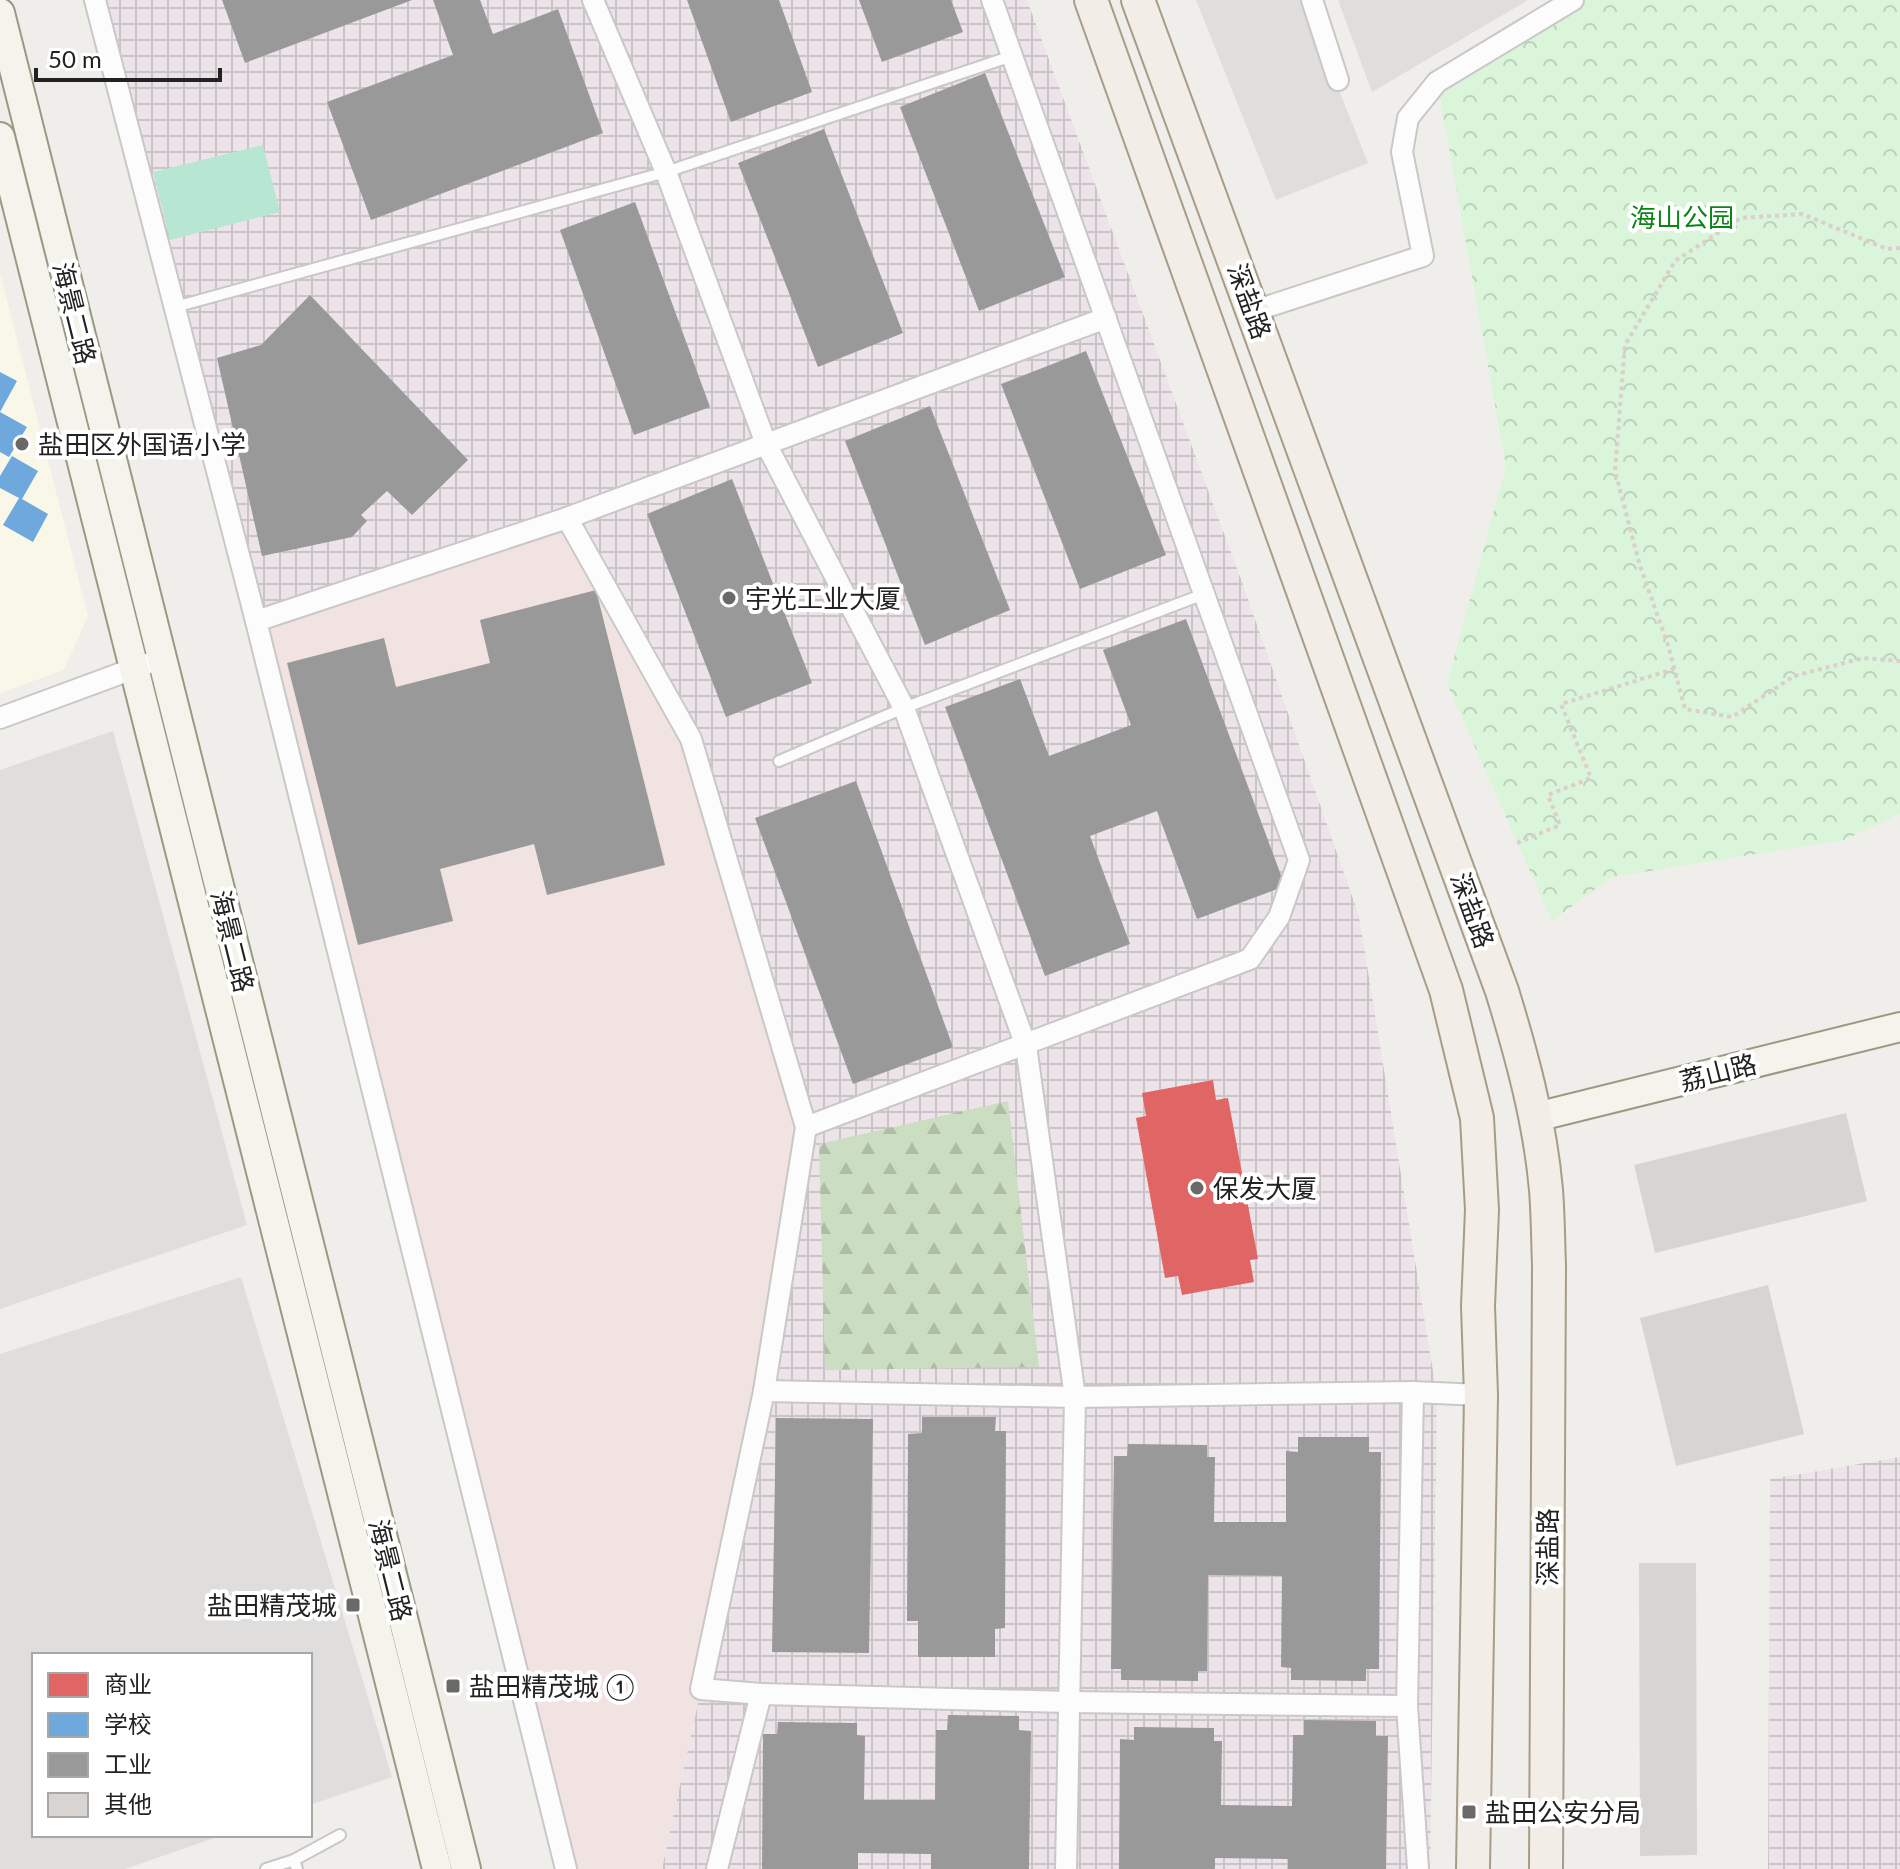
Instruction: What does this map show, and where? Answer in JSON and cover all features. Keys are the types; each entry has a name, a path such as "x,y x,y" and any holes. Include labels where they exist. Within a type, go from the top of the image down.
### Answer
{"main road":[{"name":"深盐路","path":"1091,0 1446,990 1477,1118 1482,1210 1478,1306 1481,1395 1473,1869"},
{"name":"深盐路","path":"1138,0 1502,991 1523,1058 1536,1117 1546,1191 1549,1265 1546,1869"}],"street":[{"path":"95,0 256,621 566,1869"},
{"path":"593,0 666,172 766,444 904,708 1026,1046 1075,1397 1066,1869"},
{"path":"806,1127 1250,959 1279,917 1299,860 992,0"},
{"path":"1312,0 1338,80"},
{"path":"1254,311 1423,256 1402,152 1408,118 1437,82 1573,0"},
{"name":"海景二路","path":"0,13 466,1869"},
{"path":"0,135 28,125"},
{"name":"海景二路","path":"0,135 437,1869"},
{"path":"256,621 567,518 1106,318"},
{"path":"567,518 691,739 806,1127 764,1391 701,1689 761,1694 1069,1702 1407,1706"},
{"path":"0,718 162,658"},
{"name":"荔山路","path":"1536,1117 1900,1027"},
{"path":"764,1391 1075,1397 1413,1392 1481,1395"},
{"path":"1413,1392 1407,1706 1418,1869"},
{"path":"717,1869 761,1694"}],"lane":[{"path":"175,307 666,172 1012,56"},
{"path":"779,761 904,708 1204,594"},
{"path":"266,1869 295,1865 340,1835"}],"path":[{"path":"1900,248 1887,249 1802,214 1741,218 1675,261 1625,345 1615,471 1640,566 1685,709 1732,717 1794,676 1863,658 1900,661"},
{"path":"1517,843 1560,825 1548,795 1591,778 1561,704 1674,669"}],"shaded area":[{"path":"95,0 1027,0 1242,582 1359,916 1437,1396 1430,1869 662,1869 701,1689 806,1127 706,783 567,519 256,621"},
{"path":"1196,0 1303,0 1368,163 1276,200"},
{"path":"1338,0 1528,0 1372,92"},
{"name":"盐田区外国语小学","path":"0,273 88,616 64,670 0,693"},
{"path":"567,518 691,739 806,1127 701,1689 662,1869 566,1869 256,621"},
{"path":"113,731 247,1225 0,1309 0,770"},
{"path":"241,1277 392,1777 312,1804 312,1653 32,1653 32,1837 217,1837 125,1869 0,1869 0,1354"},
{"path":"1900,1457 1900,1869 1768,1869 1770,1479"}],"green space":[{"name":"海山公园","path":"1573,0 1900,0 1900,814 1844,840 1612,877 1552,921 1447,684 1506,466 1437,82"},
{"path":"263,145 280,212 170,240 153,172"},
{"path":"1008,1101 1039,1367 825,1370 819,1144"}],"building: 商业":[{"name":"保发大厦","path":"1213,1080 1216,1100 1228,1098 1258,1259 1250,1260 1254,1282 1182,1295 1178,1276 1165,1278 1136,1118 1146,1116 1142,1093"}],"building: 学校":[{"path":"0,372 17,381 0,412"},
{"path":"0,412 27,427 9,457 0,452"},
{"path":"12,456 38,471 22,499 48,514 33,542 3,525 19,498 0,488 0,476"}],"building: 工业":[{"path":"222,0 412,0 245,63"},
{"path":"433,0 480,0 493,34 558,9 603,133 371,220 327,102 453,55"},
{"path":"687,0 779,0 812,92 731,122"},
{"path":"859,0 951,0 963,32 882,62"},
{"path":"985,73 1065,277 979,311 900,107"},
{"path":"824,129 903,333 818,367 738,163"},
{"path":"635,202 710,407 634,435 560,230"},
{"path":"310,295 468,460 412,515 387,491 361,515 367,521 352,537 262,556 217,358 261,345"},
{"path":"1086,351 1166,555 1080,589 1001,384"},
{"path":"930,406 1010,610 925,645 845,441"},
{"name":"宇光工业大厦","path":"732,479 812,683 726,717 647,514"},
{"path":"596,590 665,865 547,895 534,844 440,869 453,921 358,945 287,663 384,638 396,687 490,663 480,620"},
{"path":"1186,619 1285,886 1197,919 1157,811 1090,836 1130,944 1045,976 945,707 1020,679 1049,756 1131,725 1103,650"},
{"path":"856,781 953,1047 853,1084 755,818"},
{"path":"922,1417 996,1417 995,1431 1006,1431 1005,1628 995,1629 995,1657 918,1657 918,1621 907,1621 908,1434 922,1433"},
{"path":"776,1418 873,1419 869,1653 772,1652"},
{"path":"1298,1437 1369,1437 1369,1452 1381,1452 1379,1669 1366,1669 1366,1681 1291,1680 1291,1668 1281,1667 1282,1576 1208,1575 1207,1671 1198,1671 1198,1681 1121,1680 1121,1669 1111,1669 1114,1456 1127,1456 1128,1444 1207,1445 1207,1457 1215,1457 1214,1522 1286,1522 1286,1451 1298,1452"},
{"path":"948,1715 1019,1716 1019,1730 1031,1731 1029,1869 931,1869 931,1854 858,1853 858,1869 762,1869 763,1734 777,1734 778,1722 857,1723 857,1735 865,1736 864,1800 935,1800 936,1730 947,1730"},
{"path":"1304,1720 1376,1721 1376,1736 1388,1736 1386,1869 1288,1869 1288,1859 1215,1858 1215,1869 1119,1869 1120,1739 1134,1740 1134,1727 1214,1728 1214,1741 1222,1741 1221,1805 1292,1806 1293,1735 1304,1735"}],"building: 其他":[{"path":"1846,1113 1867,1201 1655,1253 1634,1165"},
{"path":"1768,1285 1804,1434 1676,1466 1640,1318"},
{"path":"1639,1563 1696,1563 1697,1855 1640,1856"}],"place":[{"name":"盐田区外国语小学","path":"22,444"},
{"name":"宇光工业大厦","path":"729,598"},
{"name":"保发大厦","path":"1197,1188"},
{"name":"盐田精茂城","path":"353,1605"},
{"name":"盐田精茂城 ①","path":"453,1686"},
{"name":"盐田公安分局","path":"1469,1812"}]}
